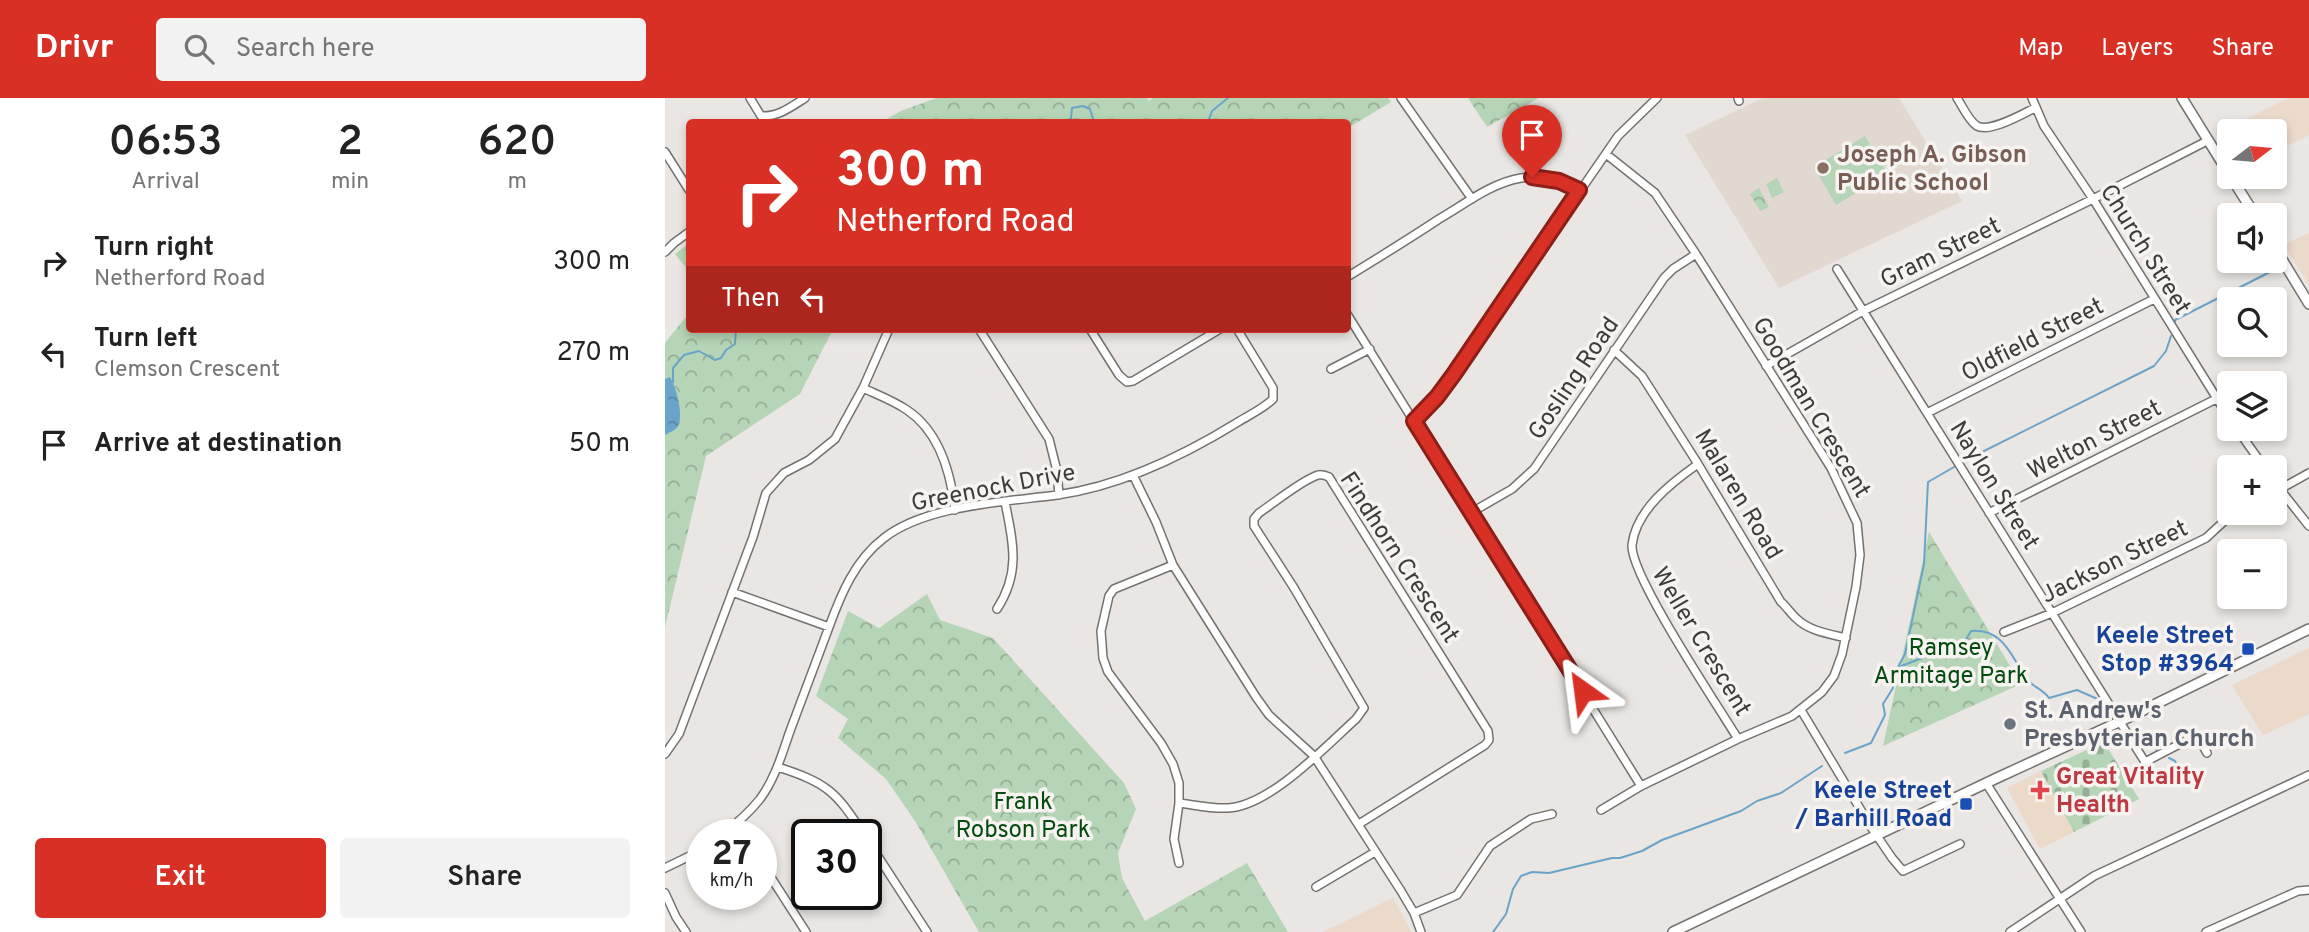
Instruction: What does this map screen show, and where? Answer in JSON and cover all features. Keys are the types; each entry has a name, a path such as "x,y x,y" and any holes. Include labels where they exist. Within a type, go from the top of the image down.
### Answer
{"main road":[{"path":"2182,98 2217,153"},
{"path":"2287,268 2309,304"},
{"path":"1672,932 2121,721 2309,629"}],"street":[{"path":"750,98 761,116 780,113 805,98"},
{"path":"1401,98 1472,199"},
{"path":"1414,421 1454,374 1618,136 1657,98"},
{"path":"1957,98 1975,125 1982,128 1991,127 2035,108"},
{"name":"Church Street","path":"2032,98 2044,125 2093,199 2216,399"},
{"name":"Gram Street","path":"1766,366 1863,311 2209,140"},
{"path":"665,152 686,185"},
{"name":"Goodman Crescent","path":"1601,810 1641,786 1781,721 1801,710 1822,692 1834,676 1846,638 1859,568 1857,523 1831,468 1655,193 1606,154"},
{"path":"1351,275 1485,191 1521,178 1540,177 1559,181 1579,190"},
{"path":"665,252 686,234"},
{"name":"Gosling Road","path":"1472,512 1512,489 1534,469 1664,278 1696,254"},
{"name":"Naylon Street","path":"1837,269 2145,762 2197,735 2207,753"},
{"name":"Oldfield Street","path":"1927,412 2154,299"},
{"path":"1351,320 1641,786"},
{"path":"665,754 679,734 766,493 784,473 809,460 835,439 863,388 887,333"},
{"path":"982,333 1049,439 1057,471 1059,495"},
{"path":"1093,333 1119,375 1127,382 1213,333"},
{"name":"Greenock Drive","path":"740,819 762,796 778,767 829,627 855,569 882,539 912,521 955,510 1059,495 1133,475 1203,444 1273,399 1273,388 1239,333"},
{"path":"1331,369 1370,349"},
{"name":"Malaren Road","path":"1614,350 1642,376 1781,602 1805,625 1846,638"},
{"path":"863,388 907,410 919,419 929,432 944,458 953,488 955,510"},
{"name":"Welton Street","path":"1989,513 2216,399"},
{"name":"Weller Crescent","path":"1698,464 1666,488 1649,509 1636,529 1632,549 1634,561 1651,596 1738,739"},
{"path":"2287,482 2309,473"},
{"path":"1133,475 1173,565 1256,697 1269,715 1314,756 1414,913 1421,932"},
{"name":"Findhorn Crescent","path":"1314,756 1356,719 1364,708 1294,588 1254,526 1254,519 1303,484 1323,475 1329,477 1489,731 1489,740 1485,745 1359,824"},
{"path":"2287,498 2309,526"},
{"path":"997,610 1007,593 1013,566 1005,502"},
{"name":"Jackson Street","path":"2004,632 2052,613 2206,538 2220,525"},
{"path":"1173,565 1114,589 1105,610 1101,647 1108,671 1161,743 1173,764 1179,783 1174,839 1179,863"},
{"path":"732,592 829,627"},
{"path":"1801,710 1871,827 1903,871 1960,844"},
{"path":"1179,803 1230,808 1246,803 1293,776 1314,756"},
{"path":"778,767 817,781 829,789 853,819"},
{"path":"2010,932 2094,876 2309,775"},
{"path":"1986,783 2081,932"},
{"path":"1414,913 1457,895 1490,846 1500,838 1531,819 1552,814"},
{"path":"1316,887 1375,852"},
{"path":"665,868 686,858"},
{"path":"882,862 927,932"},
{"path":"777,887 806,932"},
{"path":"2206,932 2298,891 2309,890"},
{"path":"665,894 686,932"}],"shaded area":[{"name":"Joseph A. Gibson Public School","path":"1763,98 1899,98 1962,201 1779,288 1685,135"},
{"path":"2288,98 2309,98 2309,135 2287,146 2287,119 2246,119"},
{"path":"2309,233 2309,285 2287,250 2287,244"},
{"path":"2309,648 2309,714 2263,735 2232,685"},
{"path":"2041,771 2074,832 2040,849 2007,788"},
{"path":"1393,898 1411,932 1323,932"}],"green space":[{"path":"936,98 1147,98 1149,101 1153,98 1388,98 1391,102 1351,126 1351,119 887,119"},
{"path":"1468,98 1539,98 1487,127"},
{"path":"1865,136 1888,174 1836,205 1814,167"},
{"path":"1777,178 1784,192 1772,198 1766,184"},
{"path":"1759,188 1769,207 1760,211 1750,194"},
{"path":"686,245 686,267 675,254"},
{"path":"686,317 686,333 831,333 800,394 706,456 665,627 665,343"},
{"name":"Ramsey Armitage Park","path":"1929,532 2021,684 1883,746"},
{"name":"Frank Robson Park","path":"927,594 940,620 993,638 1124,783 1136,809 1118,853 1122,878 1145,921 1247,863 1288,932 979,932 915,821 886,779 838,738 848,719 816,696 848,611 879,628"},
{"path":"2104,742 2139,799 2074,832 2041,771"}],"water":[{"path":"670,377 675,387 680,419 677,428 665,435 665,379"}],"waterway":[{"path":"1209,119 1212,111 1228,98"},
{"path":"1071,119 1072,108 1083,106 1090,109 1093,119"},
{"path":"2175,322 2268,273"},
{"path":"673,382 673,368 684,355 699,351 715,360 721,358 726,350 735,344 736,333"},
{"path":"1964,461 2154,366 2166,351 2171,336"},
{"path":"1845,753 1871,743 1885,715 1883,704 1893,688 1892,671 1898,667 1905,654 1924,564 1928,482 1954,467"},
{"path":"1957,644 1965,641 1971,631 1993,635 2008,649 2032,684 2049,698 2077,690 2102,701"},
{"path":"1899,667 1950,647"},
{"path":"2136,728 2157,750"},
{"path":"2169,758 2175,761 2179,772"},
{"path":"1493,932 1506,914 1513,889 1521,876 1532,872 1549,873 1642,851 1662,840 1781,793 1822,766"}],"place":[{"name":"Joseph A. Gibson Public School","path":"1823,168"},
{"name":"Keele Street Stop #3964","path":"2248,649"},
{"name":"St. Andrew's Presbyterian Church","path":"2010,724"},
{"name":"Great Vitality Health","path":"2040,790"},
{"name":"Keele Street / Barhill Road","path":"1966,804"}],"route":[{"path":"1532,177 1559,181 1579,190 1454,374 1414,421 1583,691"}]}
